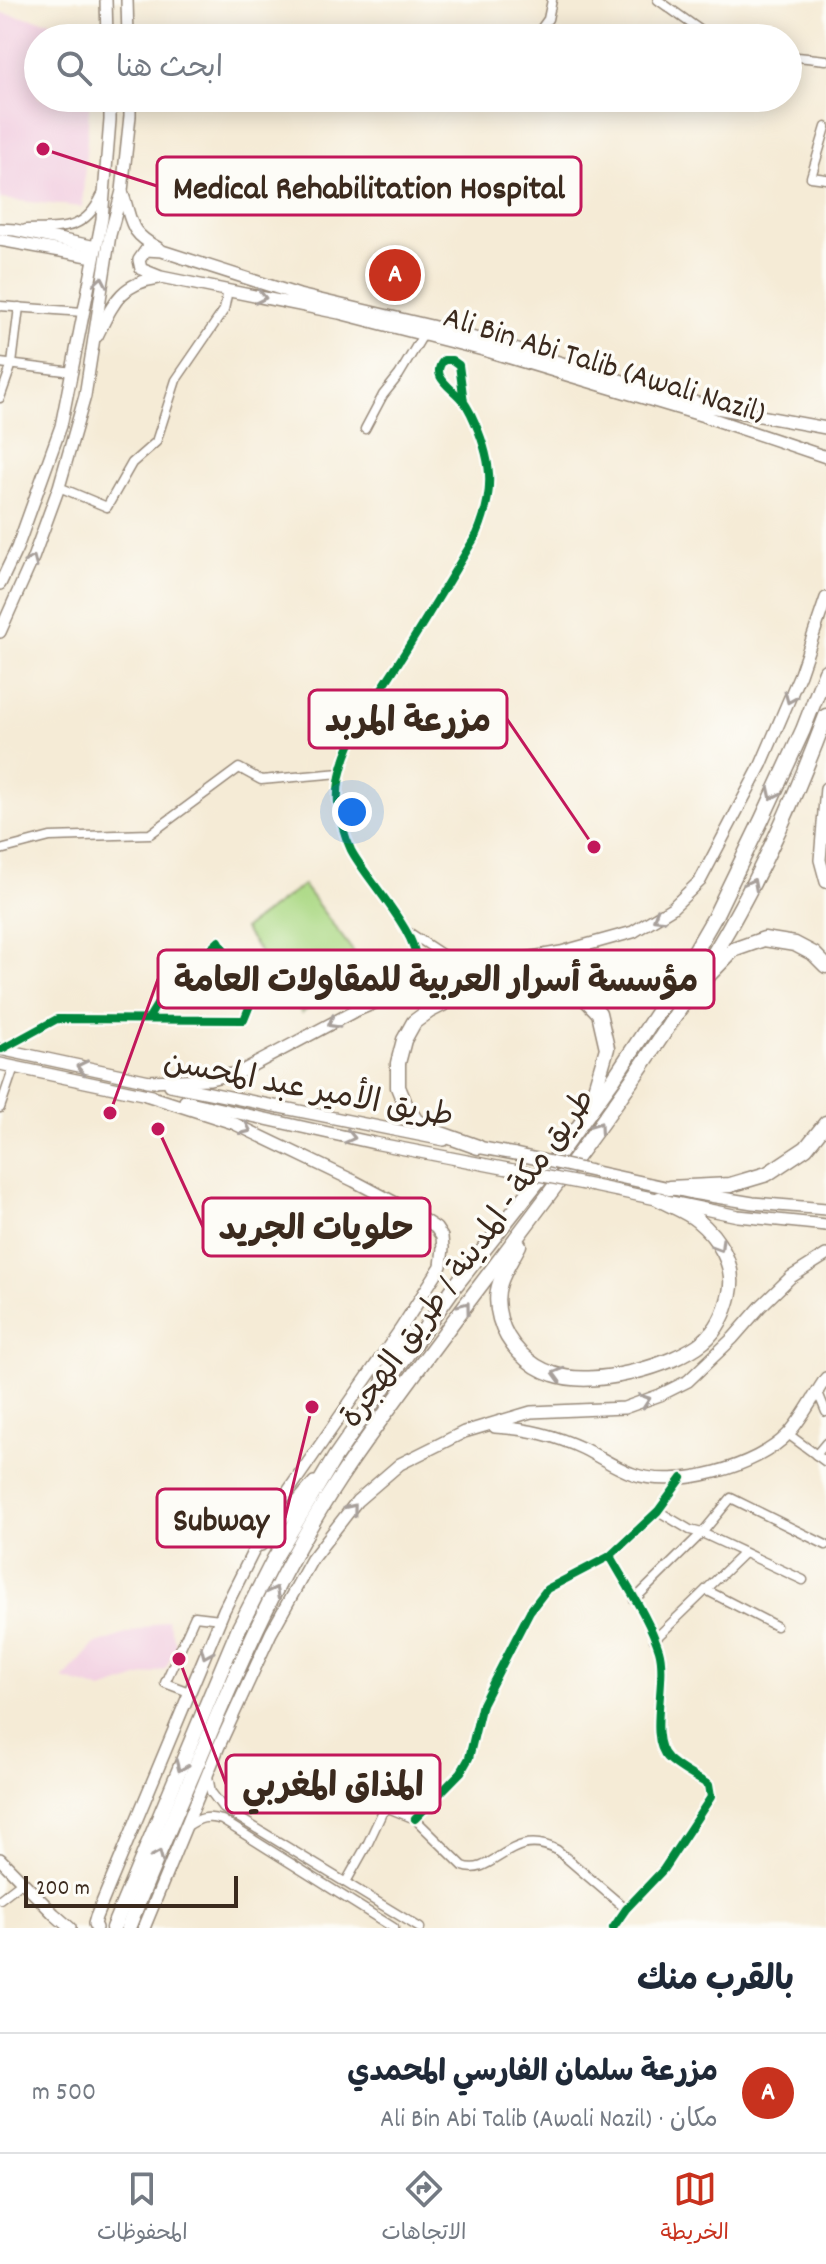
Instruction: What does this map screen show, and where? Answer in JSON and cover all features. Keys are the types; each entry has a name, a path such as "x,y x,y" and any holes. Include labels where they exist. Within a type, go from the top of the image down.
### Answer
{"highway":[{"name":"طريق مكة - المدينة / طريق الهجرة","path":"113,1928 238,1630 274,1559 335,1457 369,1408 455,1286 585,1118 673,989 714,918 803,730 826,671"},
{"name":"طريق مكة - المدينة / طريق الهجرة","path":"128,1928 255,1630 294,1553 348,1465 569,1169 689,995 731,925 781,826 826,716"},
{"path":"689,995 733,950 764,939 795,944 814,954 826,966"},
{"path":"478,1147 433,1131 416,1121 398,1087 398,1063 404,1040 414,1022 429,1011 462,994 526,976 548,978 574,987 599,1013 607,1048 585,1118"},
{"path":"664,1194 730,1185 767,1174 806,1148 826,1123"},
{"path":"535,1212 499,1285 498,1310 504,1334 524,1356 553,1374 578,1379 634,1372 677,1358 705,1340 718,1324 733,1280 716,1238 664,1194"}],"main road":[{"path":"106,0 107,24"},
{"path":"127,0 128,24"},
{"path":"0,584 17,548 61,426 102,219 110,112"},
{"path":"0,632 33,558 59,487 85,396 110,235 122,191 130,112"},
{"path":"122,191 133,229 162,251"},
{"path":"0,229 15,230 95,252"},
{"path":"0,240 95,252"},
{"path":"161,277 141,269 139,260 146,250 162,251"},
{"name":"Ali Bin Abi Talib (Awali Nazil)","path":"162,251 299,295 431,326 711,407 826,428"},
{"path":"94,344 120,294 138,282 161,277"},
{"name":"Ali Bin Abi Talib (Awali Nazil)","path":"161,277 339,313 423,335 566,374 826,457"},
{"path":"146,1081 210,1079 240,1072 353,1012 394,995 474,967 561,952 633,932 672,908 700,881 761,765 800,674 826,598"},
{"path":"826,788 820,860 826,882"},
{"name":"طريق الأمير عبد المحسن","path":"1,1049 515,1154 596,1172 664,1194"},
{"name":"طريق الأمير عبد المحسن","path":"0,1064 374,1143 594,1186 664,1194"},
{"path":"96,1928 96,1917 220,1619 271,1516 425,1291 441,1266 443,1248 442,1237 424,1219 327,1167 233,1123 146,1095"},
{"path":"664,1194 826,1209"},
{"path":"664,1194 738,1216 826,1225"},
{"path":"144,1928 208,1773 271,1633 312,1559 357,1501 400,1464 464,1432 531,1412 624,1408 688,1381 791,1277 826,1255"},
{"path":"369,1408 425,1291"},
{"path":"487,1426 526,1429 558,1438 634,1475 665,1480 697,1477 740,1464 788,1434 823,1384"},
{"path":"558,1412 547,1420 550,1431 558,1438"},
{"path":"249,1560 335,1457"},
{"path":"0,1859 70,1928"}],"street":[{"path":"544,24 552,0"},
{"path":"658,0 673,4 694,24"},
{"path":"802,57 826,60"},
{"path":"826,127 811,177 826,179"},
{"path":"15,230 55,228 82,222 98,203 106,184"},
{"path":"59,487 107,507 132,463 156,442 176,380 224,310 228,290"},
{"path":"0,306 83,312"},
{"path":"0,398 12,364 19,307"},
{"path":"365,429 383,395 423,335"},
{"name":"Ali Bin Abi Talib (Awali Nazil)","path":"406,930 352,852 342,827 338,801 340,773 355,736 477,534 487,510 490,489 486,457 479,433 464,402 440,376 438,368 444,360 452,360 459,365 464,402"},
{"path":"0,363 73,372"},
{"path":"0,850 50,837 150,834 239,768 261,780 340,773"},
{"path":"406,930 442,954 474,967"},
{"path":"394,995 417,964 406,930"},
{"path":"1,1049 57,1019 244,1020 252,1000 219,941 164,993 148,1019"},
{"path":"0,1108 14,1067"},
{"path":"823,1384 826,1412"},
{"path":"788,1434 826,1462"},
{"path":"816,1455 826,1443"},
{"path":"415,1819 461,1772 469,1758 482,1704 539,1597 547,1589 610,1556 658,1511 682,1478"},
{"path":"634,1600 702,1533 731,1498 826,1545"},
{"path":"658,1511 690,1530 803,1580"},
{"path":"654,1640 744,1553"},
{"path":"610,1556 659,1650 662,1672 658,1745 668,1758 709,1785 711,1797 663,1870 626,1909 613,1928"},
{"path":"706,1590 776,1626"},
{"path":"189,1692 165,1683 195,1616 220,1619"},
{"path":"208,1773 211,1792 223,1808 420,1928"},
{"path":"346,1882 382,1813 388,1808 415,1819 463,1866 472,1870 485,1866 514,1847 545,1844 557,1850 626,1909"},
{"path":"186,1827 204,1817 222,1820 394,1928"},
{"path":"312,1875 318,1865"},
{"path":"0,1899 22,1882"}],"shaded area":[{"path":"0,13 65,24 24,24 24,112 89,112 82,207 0,199"},
{"path":"167,1620 177,1646 165,1669 102,1690 63,1679 94,1645"}],"green space":[{"path":"303,885 365,967 302,1013 244,929"}],"cycle path":[{"path":"394,995 410,978 416,966 416,954 402,923 351,850 340,815 339,783 343,763 361,723 477,534 483,518 489,488 487,459 467,406 440,376 440,366 444,360 452,360 459,365 464,402"},
{"path":"2,1049 57,1019 244,1020 252,1000 219,941 164,993 148,1019"},
{"path":"415,1819 461,1772 469,1758 482,1704 530,1611 547,1589 610,1556 658,1511 682,1478"},
{"path":"610,1556 643,1614 659,1650 658,1723 662,1749 677,1766 709,1785 711,1797 663,1870 626,1909 613,1928"}],"place":[{"name":"Medical Rehabilitation Hospital","path":"43,149"},
{"name":"مزرعة سلمان الفارسي المحمدي","path":"395,275"},
{"name":"مزرعة المربد","path":"594,847"},
{"name":"مؤسسة أسرار العربية للمقاولات العامة","path":"110,1113"},
{"name":"حلويات الجريد","path":"158,1129"},
{"name":"Subway","path":"312,1407"},
{"name":"المذاق المغربي","path":"179,1659"}]}
